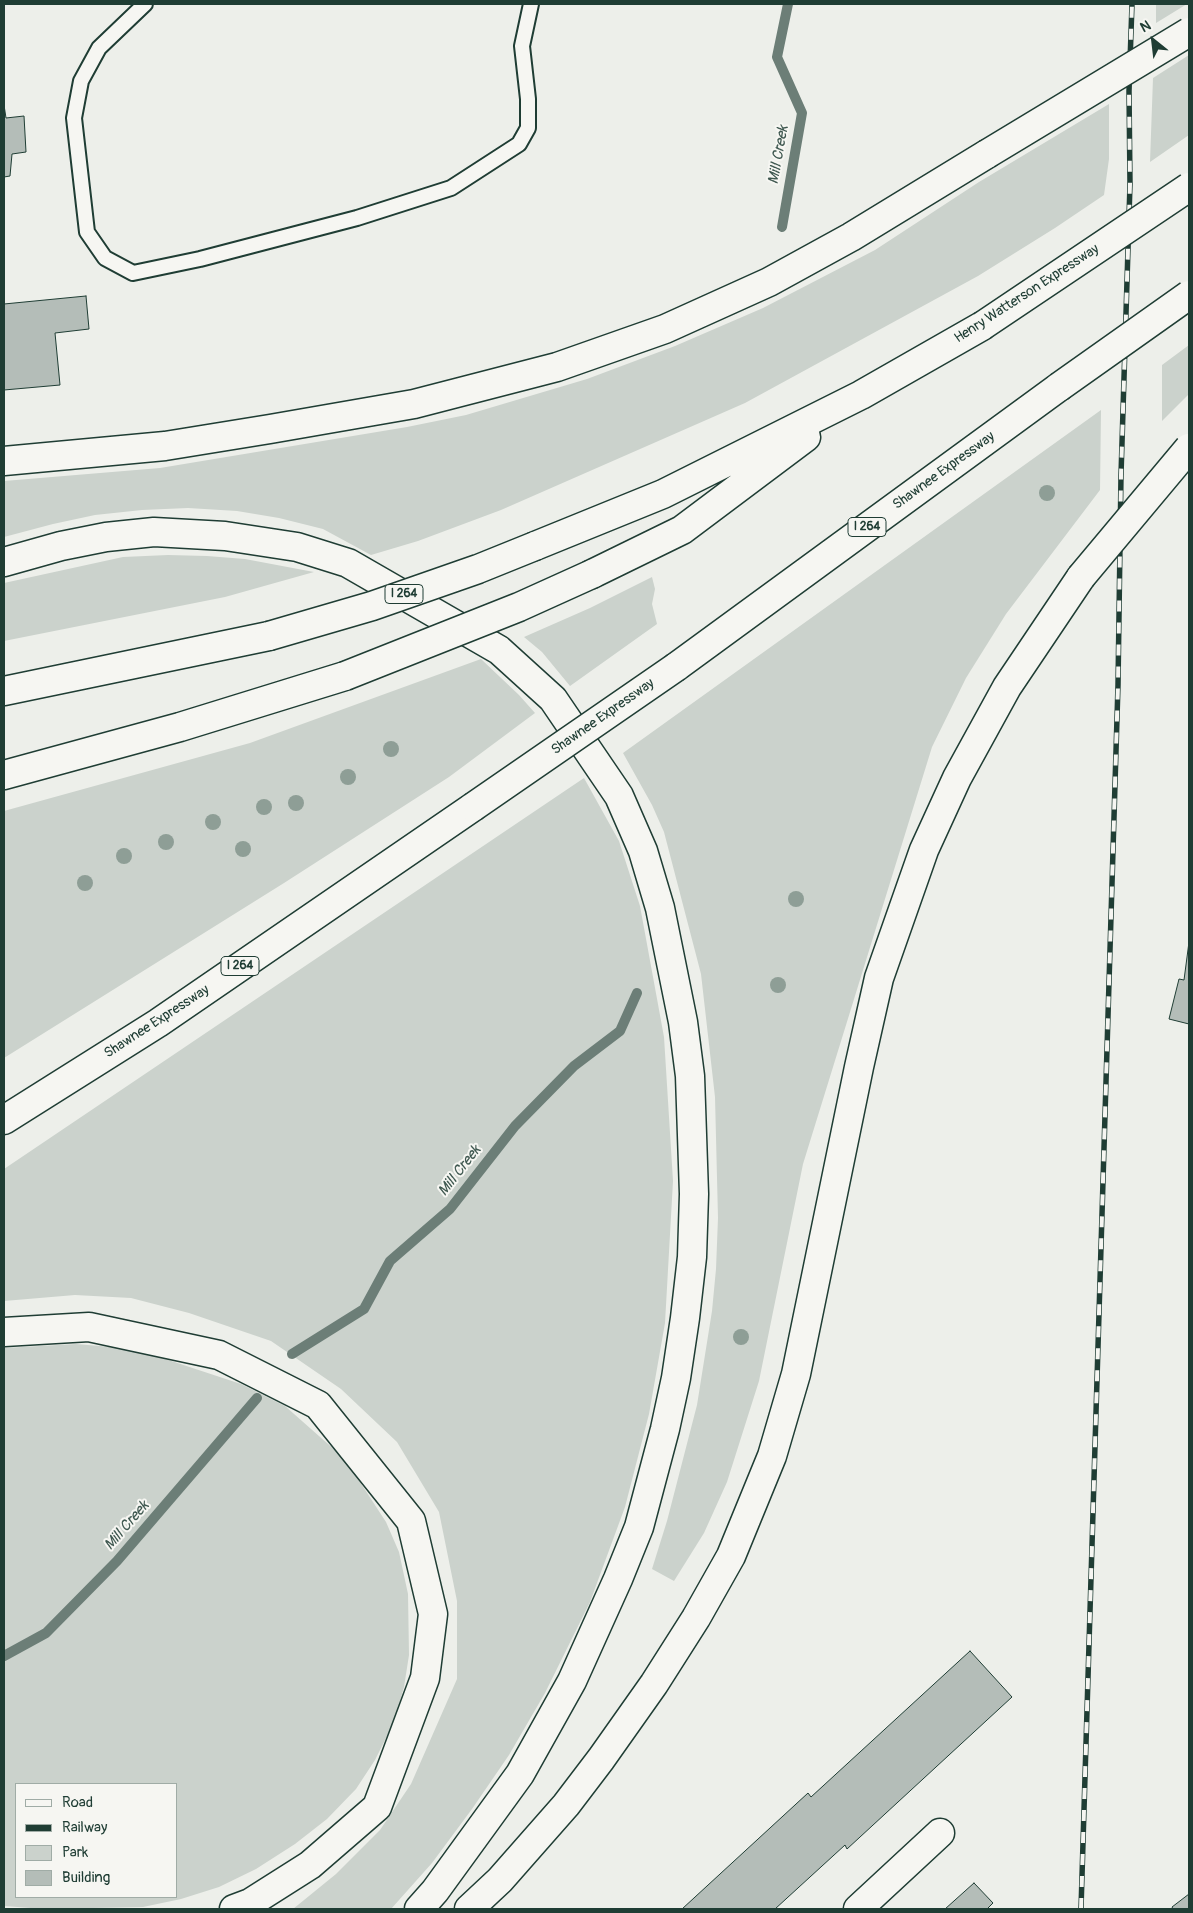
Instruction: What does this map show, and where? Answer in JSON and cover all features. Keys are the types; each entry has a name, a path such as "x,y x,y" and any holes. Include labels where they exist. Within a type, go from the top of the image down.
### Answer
{"main road":[{"path":"4,461 165,446 414,404 558,367 665,329 769,282 851,236 1189,32"},
{"name":"Henry Watterson Expressway","path":"861,395 982,326 1189,186"},
{"name":"Shawnee Expressway","path":"4,1120 158,1023 676,667 1059,387 1189,295"},
{"path":"4,775 180,727 345,676 519,607 682,530 861,395"},
{"name":"I 264","path":"4,692 270,636 372,606 478,568 663,494 861,395"},
{"path":"469,1909 500,1880 559,1813 601,1759 654,1684 696,1618 731,1556 772,1456 796,1374 859,1067 880,978 924,850 956,778 1007,687 1081,576 1189,448"},
{"path":"4,562 61,546 154,532 225,536 297,547 348,563 499,650 553,699 619,796 642,851 660,908 673,964 686,1040 693,1130 694,1194 692,1257 686,1318 665,1429 638,1527 618,1578 572,1681 520,1774 436,1891 419,1909"},
{"path":"4,1332 89,1327 219,1355 318,1405 411,1521 433,1614 425,1678 377,1807 310,1866 250,1903 234,1909"},
{"path":"858,1909 940,1833"}],"lane":[{"path":"145,4 99,48 81,81 74,118 87,232 105,258 133,273 200,259 348,220 451,188 519,144 528,128 528,99 522,46 531,4"}],"green space":[{"path":"1156,4 1187,4 1156,23"},
{"path":"1189,55 1189,135 1150,162 1153,78"},
{"path":"1109,104 1109,159 1104,195 1055,228 978,276 745,403 501,510 418,541 371,555 323,529 279,518 237,511 188,508 95,515 4,537 4,481 160,468 407,427 466,415 587,379 675,346 763,308 875,250 979,182"},
{"path":"1189,345 1189,394 1162,421 1162,365"},
{"path":"1101,410 1100,490 1006,614 966,678 932,747 803,1164 759,1381 727,1482 704,1533 674,1581 652,1569 667,1521 697,1405 712,1311 718,1218 715,1097 701,974 664,832 652,805 623,753"},
{"path":"168,555 245,559 314,572 225,597 4,641 4,583 123,557"},
{"path":"652,577 655,589 652,604 657,624 570,686 542,652 524,637 590,608"},
{"path":"481,659 535,713 449,777 284,883 4,1058 4,811 250,743"},
{"path":"584,778 619,841 640,906 664,1037 673,1181 665,1323 649,1414 625,1507 590,1602 545,1693 509,1755 472,1809 432,1863 391,1909 293,1909 336,1874 380,1830 411,1784 457,1679 457,1601 439,1512 397,1442 341,1389 271,1341 189,1313 131,1298 75,1295 4,1301 4,1169"},
{"path":"76,1344 135,1349 241,1384 285,1406 345,1459 386,1522 399,1552 408,1594 409,1655 404,1687 394,1722 375,1760 356,1789 327,1819 295,1844 256,1869 219,1887 181,1899 143,1907 44,1909 4,1906 4,1348"}],"building":[{"path":"4,105 6,118 24,116 26,152 12,154 10,176 4,177"},
{"path":"86,296 89,329 55,333 60,385 4,390 4,304"},
{"path":"1189,942 1189,1024 1169,1019 1179,979 1184,980"},
{"path":"970,1651 1012,1697 847,1849 845,1845 775,1909 682,1909 808,1793 811,1797"},
{"path":"974,1883 993,1903 987,1909 945,1909"},
{"path":"1189,1894 1189,1909 1173,1909 1172,1907"}],"waterway":[{"name":"Mill Creek","path":"782,227 802,113 777,57 788,4"},
{"name":"Mill Creek","path":"292,1354 364,1309 390,1261 450,1209 515,1126 574,1066 620,1031 637,993"},
{"name":"Mill Creek","path":"4,1656 46,1633 117,1561 257,1398"}],"railway":[{"path":"1081,1909 1118,685 1121,475 1130,184 1129,91 1132,4"}]}
